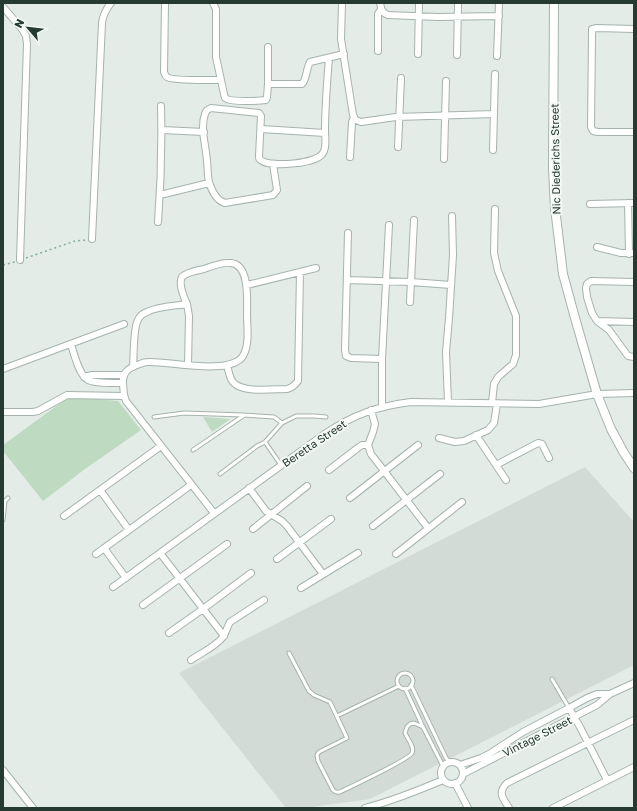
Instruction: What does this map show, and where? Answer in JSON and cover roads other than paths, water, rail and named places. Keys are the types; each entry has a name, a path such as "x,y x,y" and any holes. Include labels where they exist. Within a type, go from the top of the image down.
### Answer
{"street":[{"path":"92,239 102,23 105,11 111,3"},
{"path":"165,3 164,72 166,76 175,79 220,80"},
{"path":"213,3 216,9 216,57 220,80 227,99 266,100 268,97 268,46"},
{"path":"342,3 341,39 346,78 353,115 356,120 361,122 399,116 494,114"},
{"path":"418,54 419,3"},
{"path":"457,55 458,3"},
{"path":"497,56 499,3"},
{"name":"Nic Diederichs Street","path":"554,3 554,208 563,274 597,394 614,435 624,454 634,468"},
{"path":"380,6 384,13 388,15 438,17 499,16"},
{"path":"378,51 378,14 380,6"},
{"path":"3,7 22,29 26,36 27,44 20,260"},
{"path":"634,29 592,29 591,119 592,130 595,132 634,132"},
{"path":"268,84 302,84 310,62 344,54"},
{"path":"273,164 277,190 273,195 225,203 222,202 215,196 209,183 204,132 204,120 207,110 211,108 258,112 261,114 259,159 262,161 273,164 292,163 306,161 321,156 326,147 325,133 329,58"},
{"path":"493,150 495,74"},
{"path":"398,147 401,78"},
{"path":"444,159 446,81"},
{"path":"158,222 162,130 161,106"},
{"path":"350,157 352,122 354,117"},
{"path":"261,129 325,133"},
{"path":"162,130 204,132"},
{"path":"160,195 209,183"},
{"path":"590,204 631,203 632,254 597,247"},
{"path":"439,438 459,442 488,430 494,423 494,384 498,378 513,364 516,355 516,316 498,271 494,253 495,209"},
{"path":"448,402 446,352 453,255 452,216"},
{"path":"410,302 414,220"},
{"path":"382,407 382,359 389,225"},
{"path":"348,233 346,356 351,358 382,359"},
{"path":"188,365 189,316 187,304 180,283 181,278 196,271 232,263 239,267 242,271 247,285 247,340 244,354 240,359 227,365 188,365 147,362 129,369 124,375 123,383 126,401 214,513"},
{"path":"247,285 316,268"},
{"path":"227,365 231,380 238,386 253,389 287,389 296,385 298,381 300,272"},
{"path":"347,280 451,285"},
{"path":"634,282 591,281 587,284 586,288 592,313 597,321 609,330 628,356 634,357"},
{"path":"132,367 135,329 137,321 140,317 146,312 154,309 187,304"},
{"path":"597,321 634,322"},
{"path":"3,368 124,324"},
{"path":"71,344 79,368 84,377 91,381 123,383"},
{"path":"84,377 92,375 124,375"},
{"name":"Beretta Street","path":"113,587 338,425 371,410 411,402 539,404 597,394 634,393"},
{"path":"3,412 38,411 67,395 124,396"},
{"path":"371,410 375,424 368,444 370,454 428,528"},
{"path":"476,435 506,480"},
{"path":"496,465 538,443 542,444 549,458"},
{"path":"329,470 362,445 368,444"},
{"path":"350,498 418,445"},
{"path":"64,516 161,446"},
{"path":"374,526 440,474"},
{"path":"96,554 191,485"},
{"path":"253,529 307,486"},
{"path":"249,488 266,511 282,521 300,542 323,574"},
{"path":"100,490 129,530"},
{"path":"396,554 462,502"},
{"path":"277,559 331,519"},
{"path":"143,605 227,544"},
{"path":"104,548 126,578"},
{"path":"160,552 224,636"},
{"path":"301,588 358,553"},
{"path":"169,633 251,574"},
{"path":"191,660 212,647 224,636 230,622 264,600"},
{"name":"Vintage Street","path":"463,774 598,705 610,694 634,683"},
{"name":"Vintage Street","path":"460,765 489,754 523,732 587,698 597,694 610,694"},
{"path":"569,708 607,780"},
{"path":"509,808 502,796 501,791 502,787 507,783 634,720"},
{"path":"450,762 456,762 460,765 463,774 459,781 449,784 443,780 440,773 443,766 450,762"},
{"path":"553,808 634,767"},
{"path":"3,770 33,808"},
{"path":"365,808 382,804 443,780"},
{"path":"455,783 468,808"}],"lane":[{"path":"154,417 184,413 244,415 274,417 282,423"},
{"path":"193,450 244,415"},
{"path":"220,474 257,446 265,442 282,423 296,416 326,417"},
{"path":"265,442 281,465"},
{"path":"3,520 5,501 8,498"},
{"path":"288,653 309,691 314,695 330,702 347,738 319,752 317,756 333,790 337,793 412,754 413,748 405,733 407,727 414,723 423,727"},
{"path":"399,686 397,682 400,674 409,674 412,678 411,685 446,758 450,762"},
{"path":"552,679 569,708"},
{"path":"337,716 399,686 401,688 408,688 411,685"},
{"path":"405,688 443,766"}]}
